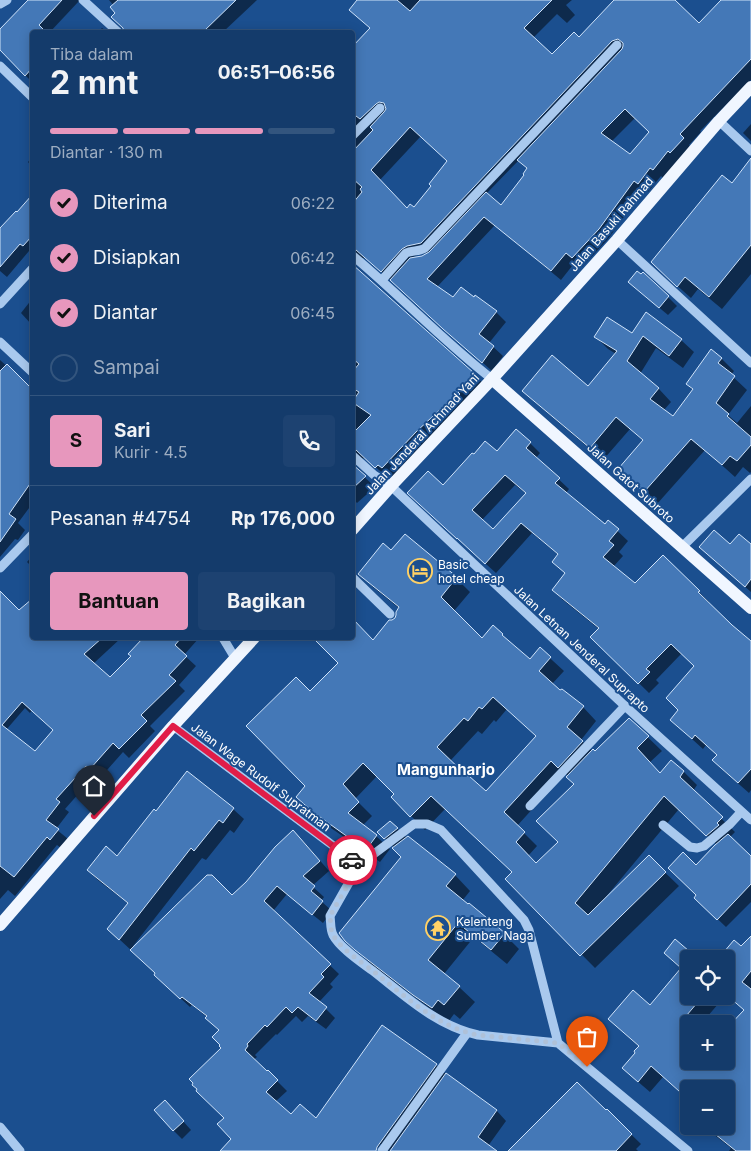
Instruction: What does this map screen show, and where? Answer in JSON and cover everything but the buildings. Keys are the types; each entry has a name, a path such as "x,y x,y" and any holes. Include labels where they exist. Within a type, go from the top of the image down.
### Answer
{"main road":[{"name":"Jalan Basuki Rahmad","path":"492,379 751,87"},
{"name":"Jalan Jenderal Achmad Yani","path":"355,527 492,379"},
{"name":"Jalan Gatot Subroto","path":"492,379 751,608"},
{"path":"0,926 173,726 252,640"}],"street":[{"path":"0,4 7,0"},
{"path":"83,0 116,30"},
{"path":"382,280 406,254 411,251 421,251 425,248 617,45"},
{"path":"0,66 30,95"},
{"path":"355,133 380,108"},
{"path":"719,121 751,151"},
{"path":"616,240 751,363"},
{"path":"355,258 492,379"},
{"path":"0,304 30,272"},
{"path":"0,342 30,370"},
{"name":"Jalan Letnan Jenderal Suprapto","path":"355,458 374,475 391,486 625,706 751,820"},
{"path":"682,547 751,479"},
{"path":"0,568 30,537"},
{"path":"355,580 390,614"},
{"path":"225,640 235,658"},
{"path":"530,806 625,706"},
{"name":"Jalan Wage Rudolf Supratman","path":"173,726 359,865"},
{"path":"664,825 690,847 697,848 704,846 741,812"},
{"path":"558,1043 529,930 524,920 441,830 427,824 414,824 359,865 330,916 333,934 351,954 433,1016 467,1033 558,1043 688,1151"},
{"path":"382,1151 467,1033"},
{"path":"0,1127 20,1151"}],"way so far":[{"path":"352,860 359,865 330,916 333,934 351,954 420,1007 449,1025 467,1033 478,1035 558,1043 587,1067"}],"place":[{"name":"Basic hotel cheap","path":"420,571"},
{"name":"Kelenteng Sumber Naga","path":"438,928"}],"district":[{"name":"Mangunharjo","path":"446,769"}],"route":[{"path":"94,816 173,726 352,860"}]}
